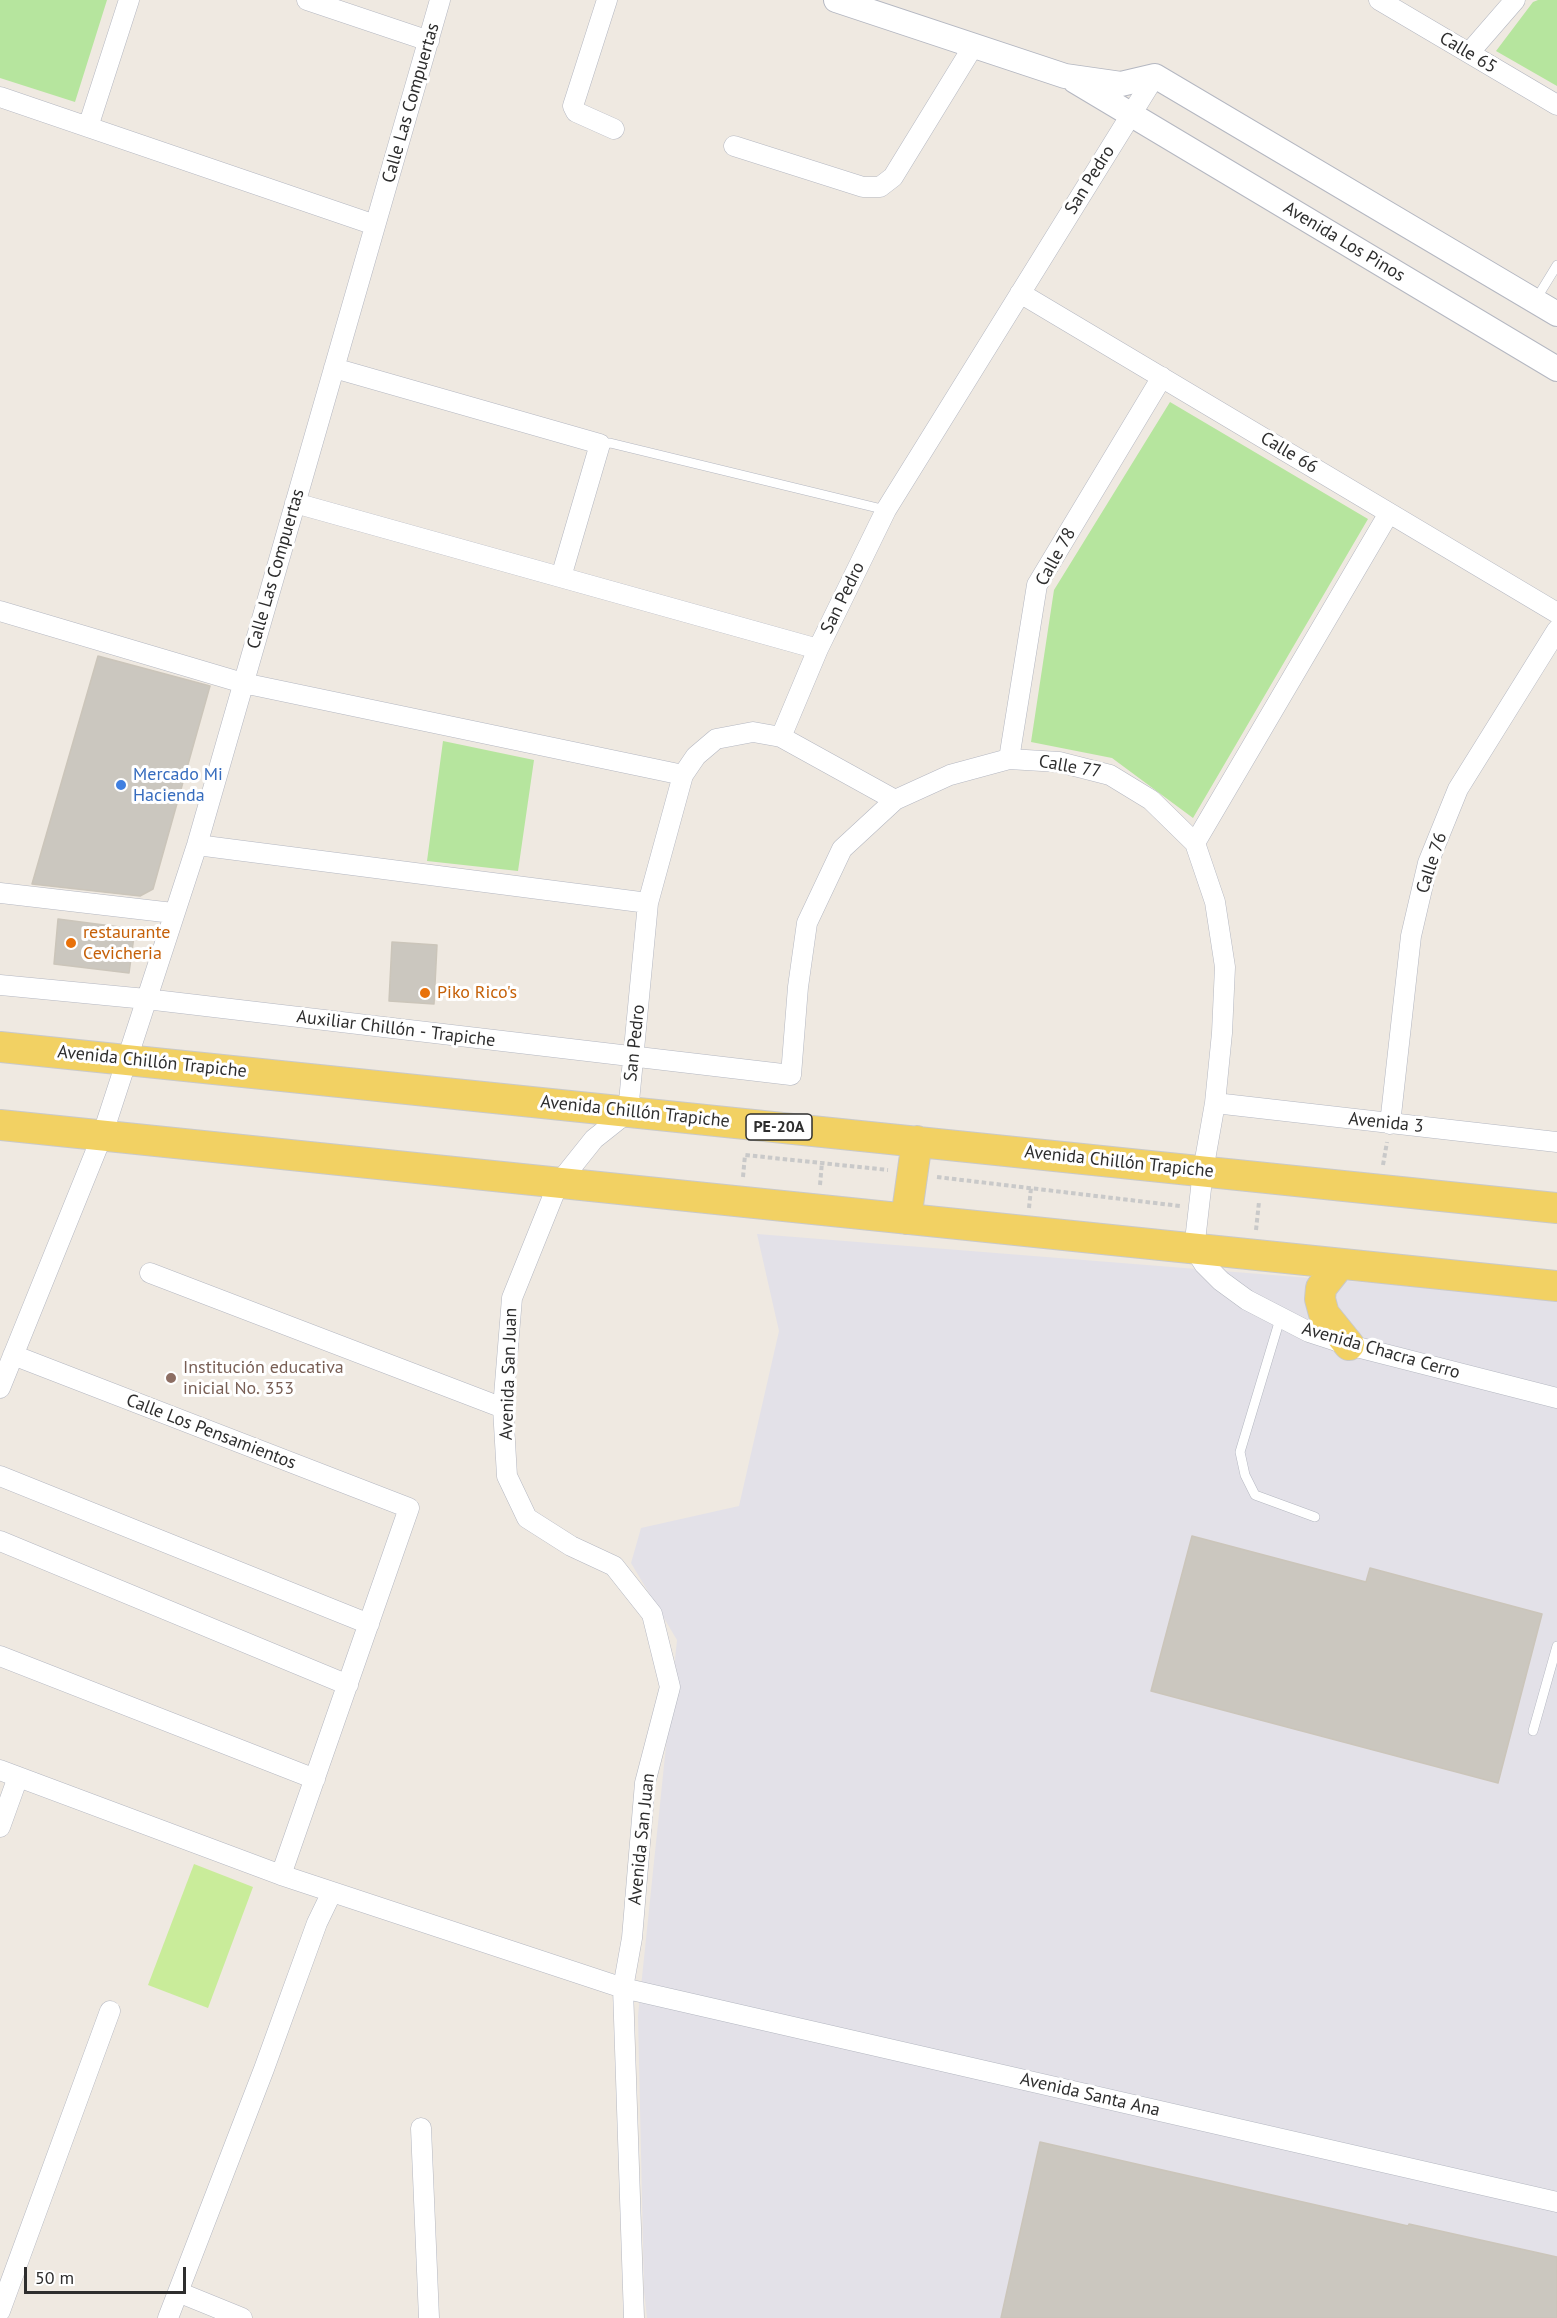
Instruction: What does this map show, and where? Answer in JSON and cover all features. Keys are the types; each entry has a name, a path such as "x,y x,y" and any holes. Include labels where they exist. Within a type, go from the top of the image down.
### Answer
{"main road":[{"name":"Avenida Chillón Trapiche","path":"0,1047 1557,1208"},
{"path":"0,1125 1557,1286"},
{"path":"906,1219 917,1141"},
{"path":"1340,1264 1321,1288 1320,1299 1324,1314 1348,1345"}],"street":[{"path":"88,127 129,0"},
{"path":"307,0 429,41"},
{"name":"Calle Las Compuertas","path":"0,1388 102,1136 196,845 440,0"},
{"path":"607,0 573,106 576,112 615,129"},
{"path":"836,0 1065,76 1121,84 1155,76 1557,314"},
{"name":"Calle 65","path":"1379,0 1557,105"},
{"path":"1469,53 1515,0"},
{"path":"735,146 863,187 880,187 893,177 974,45"},
{"name":"Avenida Los Pinos","path":"1065,76 1557,369"},
{"name":"San Pedro","path":"628,1112 648,903 683,775 696,756 716,739 753,732 781,736 818,649 886,510 1155,76"},
{"path":"0,97 375,225"},
{"name":"Calle 66","path":"1020,293 1557,613"},
{"path":"334,368 600,444 561,577"},
{"name":"Calle 78","path":"1009,759 1037,585 1162,377"},
{"path":"295,502 818,649"},
{"path":"1195,843 1389,513"},
{"path":"0,611 243,683 683,775"},
{"name":"Calle 76","path":"1390,1124 1411,936 1428,863 1458,789 1557,630"},
{"path":"781,736 895,800"},
{"name":"Calle 77","path":"791,1075 798,987 807,923 842,849 895,800 950,775 1009,759 1059,762 1110,774 1151,800 1195,843 1215,902 1225,967 1222,1033 1215,1103 1198,1208 1196,1249"},
{"path":"196,845 648,903"},
{"path":"0,893 173,913"},
{"name":"Auxiliar Chillón - Trapiche","path":"0,985 146,999 791,1075"},
{"name":"Avenida 3","path":"1215,1103 1557,1142"},
{"name":"Avenida San Juan","path":"628,1112 594,1139 558,1184 512,1298 503,1407 507,1476 527,1518 571,1546 614,1566 652,1614 670,1687 645,1783 632,1938 623,1988 634,2318"},
{"name":"Avenida Chacra Cerro","path":"1196,1249 1204,1264 1221,1281 1247,1300 1309,1332 1348,1345 1557,1398"},
{"path":"150,1273 503,1407"},
{"name":"Calle Los Pensamientos","path":"13,1355 409,1508 369,1624"},
{"path":"0,1476 369,1624 281,1875"},
{"path":"0,1541 348,1685"},
{"path":"0,1656 315,1779"},
{"path":"0,1827 9,1774"},
{"name":"Avenida Santa Ana","path":"9,1774 281,1875 623,1988 1557,2202"},
{"path":"168,2318 264,2069 317,1923 332,1892"},
{"path":"0,2311 110,2011"},
{"path":"421,2128 429,2318"},
{"path":"178,2292 242,2318"}],"lane":[{"path":"1535,301 1557,266"},
{"path":"600,444 610,443 886,510"},
{"path":"1280,1319 1240,1452 1245,1475 1255,1495 1314,1518"},
{"path":"1533,1731 1557,1646"}],"path":[{"path":"1380,1189 1390,1124"},
{"path":"741,1202 745,1155 822,1162 1198,1208"},
{"path":"1253,1255 1262,1177"}],"shaded area":[{"path":"757,1234 1398,1285 1557,1301 1557,2318 647,2318 644,2290 638,2016 677,1640 631,1563 641,1528 739,1506 779,1331"}],"green space":[{"path":"0,0 107,0 75,102 0,78"},
{"path":"1557,0 1557,86 1496,51 1533,2"},
{"path":"1170,402 1368,519 1193,818 1112,758 1031,742 1054,590"},
{"path":"443,741 534,760 518,871 427,861"},
{"path":"194,1864 253,1887 208,2008 148,1985"}],"building":[{"name":"Mercado Mi Hacienda","path":"98,656 210,686 153,889 140,896 32,884"},
{"path":"58,919 135,929 129,973 54,964"},
{"path":"392,942 437,945 434,1004 389,1001"},
{"path":"1192,1536 1366,1582 1370,1568 1542,1614 1498,1783 1151,1691"},
{"path":"1040,2142 1408,2226 1409,2224 1557,2257 1557,2318 1001,2318"}],"place":[{"name":"Mercado Mi Hacienda","path":"121,785"},
{"name":"restaurante Cevicheria","path":"71,943"},
{"name":"Piko Rico's","path":"425,993"},
{"name":"Institución educativa inicial No. 353","path":"171,1378"}]}
